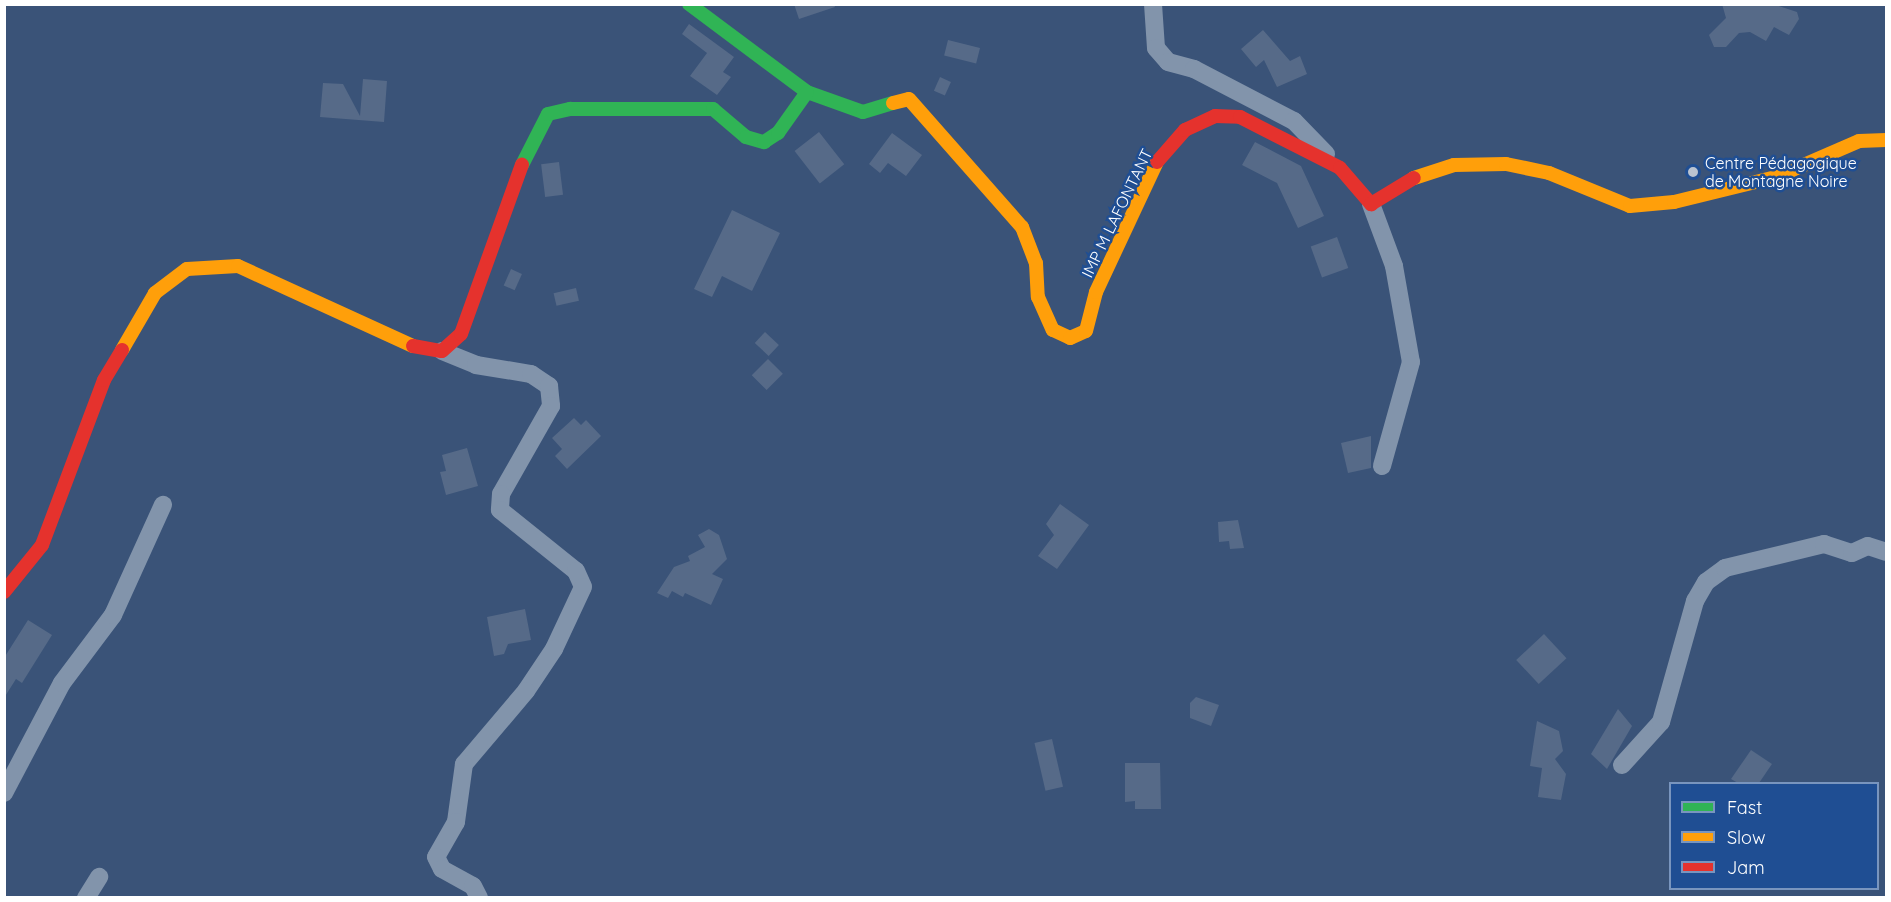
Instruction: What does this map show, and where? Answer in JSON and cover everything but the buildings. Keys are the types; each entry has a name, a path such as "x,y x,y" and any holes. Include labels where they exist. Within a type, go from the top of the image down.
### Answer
{"street":[{"path":"442,351 461,334 531,140 548,114 570,109 713,109 746,137 764,142 778,133 807,92 689,4"},
{"path":"1153,4 1156,48 1168,62 1194,69 1294,121 1340,168"},
{"name":"IMP M LAFONTANT","path":"807,92 862,112 909,99 929,118 1022,227 1036,263 1038,297 1053,330 1070,338 1086,331 1096,292 1159,158 1185,129 1215,116 1240,117 1340,168 1371,204"},
{"path":"1382,466 1411,362 1394,266 1371,204 1389,189 1426,173 1454,165 1506,164 1549,173 1630,206 1674,202 1776,177 1859,141 1887,140"},
{"path":"4,592 42,545 104,380 155,293 187,269 238,266 399,343 442,351 476,365 531,374 549,386 551,406 501,494 500,510 576,571 583,587 554,649 526,691 464,764 456,822 435,857 442,869 473,886 479,897"},
{"path":"4,793 62,683 113,615 163,505"},
{"path":"1622,765 1660,722 1695,601 1706,582 1725,568 1824,544 1852,553 1868,546 1887,552"},
{"path":"86,897 99,877"}],"traffic: fast":[{"path":"689,4 807,92 863,112 893,103"},
{"path":"522,165 548,114 570,109 713,109 746,137 764,142 778,133 807,92"}],"traffic: slow":[{"path":"893,103 909,99 1022,227 1036,263 1038,297 1053,330 1070,338 1086,331 1096,292 1157,162"},
{"path":"1414,178 1454,165 1506,164 1549,173 1630,206 1674,202 1776,177 1859,141 1886,140"},
{"path":"122,350 155,293 187,269 238,266 413,346"}],"traffic: jam":[{"path":"1157,162 1185,130 1215,116 1240,117 1340,168 1371,204 1414,178"},
{"path":"413,346 442,351 461,334 522,165"},
{"path":"4,592 42,545 104,380 122,350"}],"place":[{"name":"Centre Pédagogique de Montagne Noire","path":"1693,172"}]}
